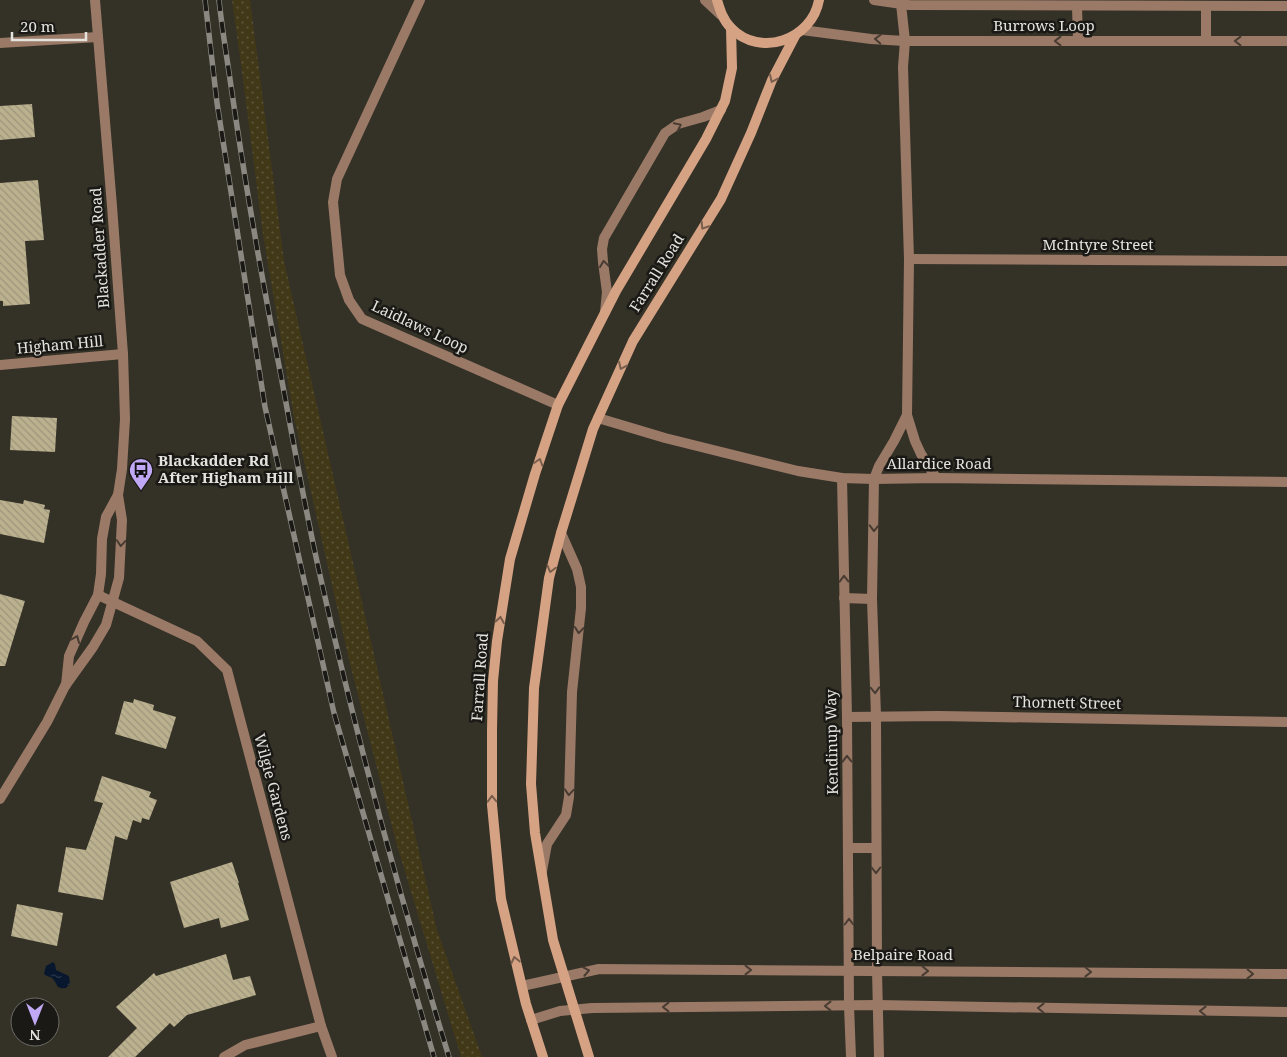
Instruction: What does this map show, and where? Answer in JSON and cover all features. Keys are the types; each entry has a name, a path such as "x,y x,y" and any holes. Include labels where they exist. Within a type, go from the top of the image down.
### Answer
{"main road":[{"path":"717,0 721,14 731,28 745,38 761,43 779,42 799,33"},
{"name":"Farrall Road","path":"589,1057 553,940 535,833 531,784 534,688 549,578 593,429 633,341 720,199 751,133 772,80 799,33 809,24 818,9 819,0"},
{"name":"Farrall Road","path":"543,1057 531,1020 501,899 492,805 493,681 497,640 510,559 558,405 616,291 706,139 725,101 732,68 731,28"}],"street":[{"name":"Blackadder Road","path":"0,799 47,722 65,686 106,625 119,578 122,520 118,495 122,469 125,419 123,354 95,0"},
{"name":"Laidlaws Loop","path":"420,0 337,179 333,202 340,275 349,300 362,319 558,405"},
{"path":"705,0 721,14"},
{"name":"Burrows Loop","path":"874,0 901,4 1287,6"},
{"path":"901,4 905,41 909,259 907,415 915,441 936,478"},
{"path":"1077,6 1078,41"},
{"path":"1206,6 1206,41"},
{"name":"Burrows Loop","path":"799,33 905,41 1287,41"},
{"path":"0,43 98,37"},
{"name":"Farrall Road","path":"605,313 607,292 602,249 604,238 666,133 678,124 720,110"},
{"name":"McIntyre Street","path":"909,259 1287,261"},
{"name":"Higham Hill","path":"0,365 123,354"},
{"path":"879,1057 877,1005 876,716 872,599 874,479 879,466 907,415"},
{"name":"Allardice Road","path":"598,418 665,438 798,471 842,478 1287,482"},
{"name":"Kendinup Way","path":"842,478 851,1057"},
{"name":"Blackadder Road","path":"65,686 69,656 98,595 102,539 106,517 118,495"},
{"name":"Farrall Road","path":"541,873 547,844 566,815 569,796 572,692 581,608 582,587 577,569 561,533"},
{"name":"Wilgie Gardens","path":"98,595 197,640 227,670 321,1026 332,1057"},
{"path":"844,598 872,599"},
{"name":"Thornett Street","path":"847,717 958,716 1287,722"},
{"path":"848,848 876,848"},
{"name":"Belpaire Road","path":"522,986 599,969 1287,974"},
{"path":"531,1020 560,1010 592,1008 877,1005 1287,1012"},
{"path":"224,1057 244,1045 321,1026"}],"sand":[{"path":"232,0 250,0 284,261 437,930 482,1057 461,1057 396,842 349,660 294,417 263,235"}],"water":[{"path":"53,962 56,970 69,976 70,984 66,988 58,987 52,978 44,973 46,966"}],"building":[{"path":"32,104 35,137 0,140 0,106"},
{"path":"38,180 44,240 25,241 30,304 3,306 3,301 0,301 0,183"},
{"path":"12,416 57,418 55,452 10,450"},
{"path":"0,500 23,504 24,500 45,505 44,509 50,510 44,543 0,534"},
{"path":"0,594 25,601 5,666 0,666"},
{"path":"134,699 154,705 153,710 176,717 166,749 115,734 124,701 133,703"},
{"path":"102,776 151,792 149,797 157,800 149,820 142,818 141,823 133,820 127,840 115,836 103,900 58,892 66,847 86,850 103,803 94,801"},
{"path":"232,862 249,920 221,928 219,918 184,928 170,882"},
{"path":"17,904 63,913 57,946 11,936"},
{"path":"226,954 233,980 250,976 256,995 187,1015 174,1027 170,1023 135,1057 108,1057 137,1028 116,1007 154,973 156,976"}],"railway":[{"path":"205,0 217,103 265,407 334,713 434,1057"},
{"path":"219,0 254,231 316,558 350,703 381,822 449,1057"}],"place":[{"name":"Blackadder Rd After Higham Hill","path":"141,491"}]}
